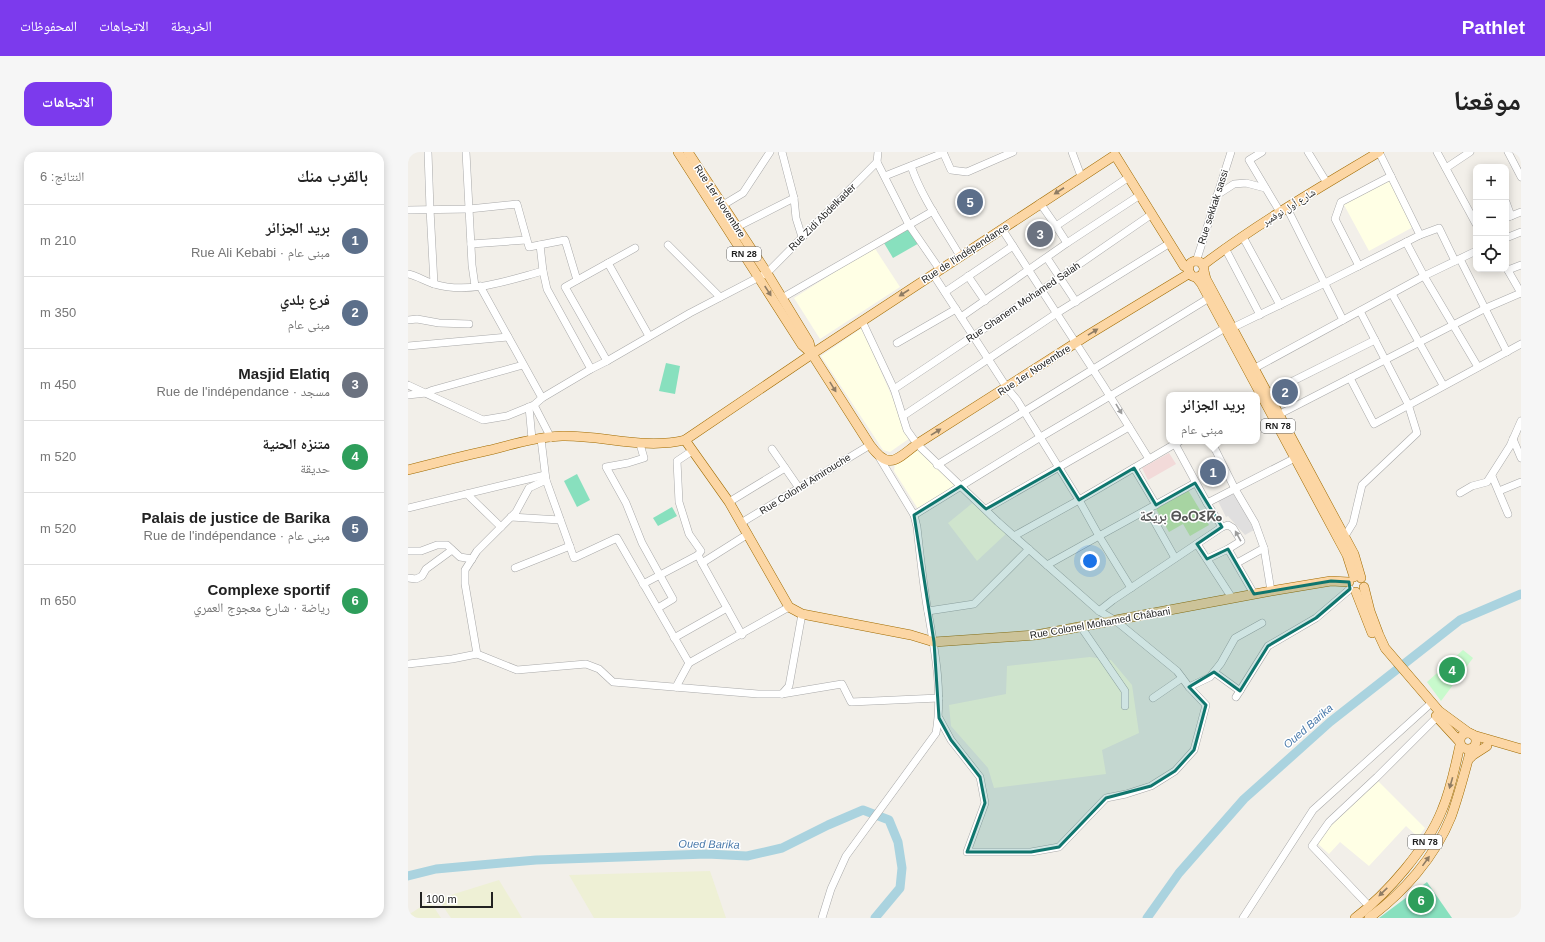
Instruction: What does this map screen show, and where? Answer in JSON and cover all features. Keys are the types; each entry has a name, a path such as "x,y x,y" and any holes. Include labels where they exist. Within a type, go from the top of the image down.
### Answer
{"main road":[{"name":"RN 28","path":"678,152 763,275 802,345 812,354 879,457"},
{"name":"Rue 1er Novembre","path":"688,152 737,227 763,275 782,298 809,342 812,354"},
{"name":"شارع أول نوفمبر","path":"1201,266 1243,236 1379,152"},
{"name":"Rue de l'indépendance","path":"685,440 812,354 1117,153"},
{"path":"1117,153 1129,177 1184,266 1191,273 1201,275 1201,266"},
{"path":"1191,273 1191,264 1201,266"},
{"path":"1201,266 1229,328 1254,368 1262,397 1280,414 1298,456 1354,554 1356,584"},
{"name":"Rue 1er Novembre","path":"879,457 886,460 897,460 917,444 1076,343 1191,273"},
{"name":"RN 78","path":"1191,273 1201,283 1229,328 1260,392"},
{"name":"RN 78","path":"1262,397 1298,456 1348,555 1372,634 1421,694 1428,706 1460,743 1442,810 1432,830 1410,863 1395,881 1355,918"},
{"path":"408,470 537,439 561,436 594,438 640,444 673,443 685,440 729,502 789,607"},
{"name":"Rue Colonel Mohamed Châbani","path":"789,607 802,614 911,635 934,642 1036,635 1331,581 1356,584"},
{"path":"1421,694 1472,740 1521,749"},
{"path":"1472,740 1464,749 1460,743 1463,734 1472,740 1487,746 1521,755"},
{"path":"1467,763 1472,740"},
{"path":"1467,763 1473,755 1487,746"},
{"name":"RN 78","path":"1369,918 1395,896 1412,878 1434,849 1451,817 1467,763"}],"street":[{"path":"428,152 434,284"},
{"path":"466,152 471,244 477,286 508,337 542,398"},
{"path":"723,205 743,193 770,152"},
{"path":"782,152 794,198 796,218 802,237"},
{"path":"878,152 877,162 909,225 937,272 945,292 1007,388 1017,400 1131,588"},
{"path":"885,176 943,152 951,170 967,172 1013,152"},
{"path":"1072,152 1081,176"},
{"name":"Rue sekkak sassi","path":"1201,266 1217,195 1231,152"},
{"path":"1262,152 1249,160 1265,188 1284,210 1326,283 1343,320"},
{"path":"1308,152 1327,183"},
{"path":"1379,152 1420,235"},
{"path":"1437,152 1473,218"},
{"path":"1446,168 1470,152"},
{"path":"1508,152 1521,176"},
{"name":"Rue Zidi Abdelkader","path":"408,385 483,420 507,416 532,406 542,398 591,369 607,362 649,336 763,275 877,162"},
{"path":"912,166 916,179 933,211 960,256"},
{"path":"1359,266 1335,219 1341,202 1391,176"},
{"path":"1056,226 1129,177"},
{"path":"1217,195 1234,184 1246,183 1265,188"},
{"path":"961,317 1029,271 1067,243 1140,195"},
{"path":"737,227 794,198"},
{"path":"1040,203 1067,243"},
{"path":"408,210 469,209 517,204 529,247 565,240 577,280"},
{"path":"782,298 933,211"},
{"path":"1509,217 1521,212"},
{"name":"Rue Ghanem Mohamed Salah","path":"894,389 1152,214"},
{"path":"914,515 1039,438 1229,328 1260,315 1326,283 1420,235 1439,228 1486,308 1507,352"},
{"path":"1002,229 1111,397 1148,459"},
{"path":"1509,237 1521,232"},
{"path":"1243,236 1280,305"},
{"path":"471,244 526,240"},
{"path":"1406,242 1424,276 1478,367"},
{"path":"902,416 1057,313 1170,243"},
{"path":"540,245 547,289 591,369"},
{"path":"668,245 720,297"},
{"path":"945,292 1012,246"},
{"path":"607,362 565,287 635,248"},
{"path":"1225,248 1260,315"},
{"path":"1254,368 1424,276 1473,252"},
{"path":"1047,258 1076,302"},
{"path":"608,263 649,336"},
{"path":"1509,268 1521,265"},
{"path":"408,274 434,284 454,287 477,286 543,271"},
{"path":"1280,414 1452,324 1521,293 1509,272"},
{"path":"968,276 985,301"},
{"path":"1392,294 1443,385"},
{"path":"938,465 1209,298"},
{"path":"897,343 956,309"},
{"path":"1345,536 1353,523 1362,485 1417,433 1408,404 1360,311"},
{"path":"408,320 417,319 439,323 469,324"},
{"path":"862,321 894,389 907,430 917,444 998,522 1099,611 1116,621 1177,671 1189,687 1206,705 1194,750 1175,771 1151,786 1126,794 1106,798 1059,847 1031,852 967,852 985,804 980,777 951,740 939,718"},
{"path":"408,346 508,337"},
{"path":"1262,397 1375,340"},
{"path":"1350,378 1374,424 1408,404 1521,344"},
{"path":"408,395 426,394 433,390 523,365"},
{"path":"532,406 551,438"},
{"path":"532,406 537,439 546,478 574,558 617,538 689,663"},
{"path":"1460,493 1472,486 1485,484 1492,476 1513,439 1521,421"},
{"path":"986,509 1129,427"},
{"path":"1513,439 1521,458"},
{"path":"640,444 644,458 606,467 626,503 642,543 673,599 658,608"},
{"path":"1014,536 1079,500 1174,444"},
{"path":"1178,444 1195,483 1222,527"},
{"path":"1212,444 1235,489 1255,523 1264,548 1271,591"},
{"name":"Rue Colonel Amirouche","path":"741,523 870,445"},
{"path":"772,449 799,488"},
{"path":"643,584 698,555 701,551 688,534 679,502 677,461 692,451"},
{"path":"1207,503 1298,456"},
{"path":"822,918 830,889 846,856 936,733 939,718 939,698 934,642 928,611 917,527 914,515 879,457"},
{"path":"729,502 785,468"},
{"path":"1134,468 1156,505"},
{"path":"1492,476 1508,514"},
{"path":"408,508 546,478"},
{"path":"477,654 465,584 465,570 477,550 516,512 529,488 546,478"},
{"path":"1498,491 1521,482"},
{"path":"1047,565 1195,483"},
{"path":"467,494 501,527"},
{"path":"1148,510 1175,558"},
{"path":"511,517 560,520"},
{"path":"1099,611 1222,527 1228,525 1232,526 1241,541 1207,559"},
{"path":"702,563 748,534"},
{"path":"1197,544 1232,598"},
{"path":"408,551 421,551 437,545 447,545 460,557 472,559"},
{"path":"516,568 570,546"},
{"path":"1237,563 1264,548"},
{"path":"928,611 974,604 1029,549"},
{"path":"1228,549 1254,594"},
{"path":"408,578 416,579 422,576 426,568 452,550"},
{"path":"698,555 742,635"},
{"path":"1214,672 1238,694 1268,646 1316,618 1356,584"},
{"path":"676,687 689,663 742,635 789,607"},
{"path":"674,638 727,608"},
{"path":"782,694 789,686 802,614"},
{"path":"1189,687 1210,677 1221,664 1236,638 1262,623"},
{"path":"1081,627 1126,691 1126,706"},
{"path":"408,664 452,659 477,654 518,670 586,664 599,669 614,682 758,694 782,694 842,684 851,702 939,698"},
{"path":"1153,698 1182,678"},
{"path":"1243,918 1313,810 1428,706"},
{"path":"1369,906 1312,846 1329,822 1378,777 1437,717"}],"highlighted area":[{"path":"1059,468 1079,500 1134,468 1156,505 1195,483 1222,527 1197,544 1207,559 1228,549 1254,594 1331,581 1349,582 1350,589 1316,618 1268,646 1240,691 1214,672 1189,687 1206,705 1194,750 1175,771 1151,786 1106,798 1059,847 1031,852 967,852 985,803 980,777 951,740 939,718 934,642 914,515 961,486 986,509"}],"shaded area":[{"path":"1389,179 1415,226 1369,251 1343,203"},
{"path":"874,247 900,287 820,339 794,298"},
{"path":"862,328 910,438 890,452 883,450 821,356"},
{"path":"918,448 958,486 918,509 894,471 895,464"},
{"path":"1169,453 1176,464 1148,480 1142,468"},
{"path":"1233,493 1250,520 1249,521 1254,530 1245,535 1228,516 1226,517 1218,501"},
{"path":"975,501 1009,531 977,561 948,523"},
{"path":"1090,657 1111,660 1132,685 1139,733 1102,750 1106,774 994,788 988,768 951,726 949,705 1006,694 1007,666"},
{"path":"1378,781 1425,828 1418,837 1406,826 1369,866 1340,842 1329,854 1315,841"},
{"path":"710,871 726,918 594,918 569,875"},
{"path":"499,880 522,918 451,918 438,899"},
{"path":"430,901 441,918 408,918 408,915"}],"green space":[{"path":"911,226 921,242 893,258 884,243"},
{"path":"666,363 680,366 675,394 659,391"},
{"path":"577,474 590,500 577,507 564,481"},
{"path":"1188,490 1209,525 1190,536 1183,524 1169,532 1156,509"},
{"path":"672,507 677,516 658,526 653,518"},
{"path":"1463,650 1473,658 1441,701 1427,682"},
{"path":"1427,882 1452,918 1379,918"}],"waterway":[{"name":"Oued Barika","path":"1147,918 1179,873 1244,799 1330,722 1460,620 1521,594"},
{"name":"Oued Barika","path":"408,876 436,869 536,860 707,854 747,856 782,848 828,825 863,810 889,820 898,842 902,868 900,888 875,918"}],"place":[{"name":"Palais de justice de Barika","path":"970,202"},
{"name":"Masjid Elatiq","path":"1040,234"},
{"name":"فرع بلدي","path":"1285,392"},
{"name":"بريد الجزائر","path":"1213,472"},
{"name":"متنزه الحنية","path":"1452,670"},
{"name":"Complexe sportif","path":"1421,900"}],"district":[{"name":"بريكة ⴱⴰⵔⵉⴽⴰ","path":"1181,516"}]}
